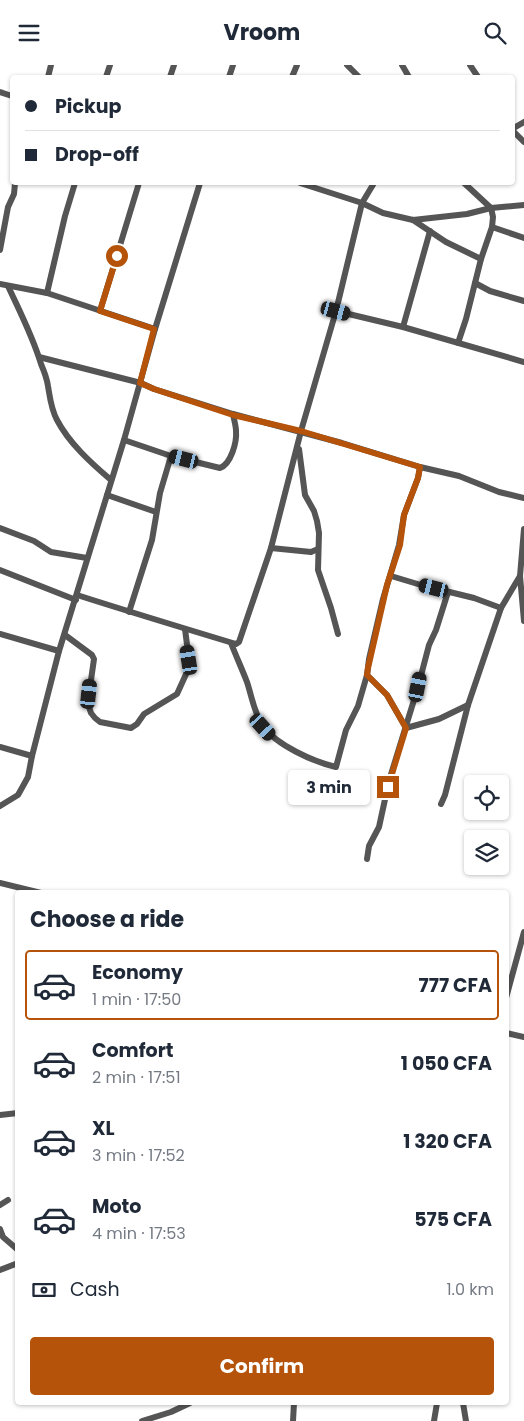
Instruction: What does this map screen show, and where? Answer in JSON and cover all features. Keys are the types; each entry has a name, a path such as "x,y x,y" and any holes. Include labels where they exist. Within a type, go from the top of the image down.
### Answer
{"street":[{"path":"347,65 351,74"},
{"path":"515,133 524,143"},
{"path":"0,250 8,207 14,194 15,185"},
{"path":"47,293 74,185"},
{"path":"100,311 138,185"},
{"path":"0,806 18,795 28,777 59,651 124,440 154,329 199,185"},
{"path":"316,185 383,213 412,220 446,242 480,259"},
{"path":"0,571 76,597 231,643 236,644 240,642 271,548 301,431 336,311 362,203 373,185"},
{"path":"458,343 466,319 480,259 492,227 493,217 491,208 466,185"},
{"path":"412,220 450,217 491,208 524,205"},
{"path":"492,227 524,238"},
{"path":"404,327 430,231"},
{"path":"0,283 47,293 154,329"},
{"path":"475,283 490,291 524,301"},
{"path":"8,286 39,357 48,384 53,411 58,421 68,437 90,462 111,480"},
{"path":"336,311 404,327 524,362"},
{"path":"39,357 140,383 233,415 301,431 420,467 459,476 499,492 524,498"},
{"path":"124,440 171,456 220,468 227,463 235,440 236,432 233,415"},
{"path":"299,442 306,495 317,521 318,570 338,634"},
{"path":"129,612 152,540 156,512 171,456"},
{"path":"231,643 263,727 270,735 284,745 325,765 336,767 346,730 358,706 367,675 379,614 400,545 407,504 418,478 420,467"},
{"path":"107,495 156,512"},
{"path":"0,528 34,541 51,552 87,557"},
{"path":"524,529 520,576 524,621"},
{"path":"271,548 310,552 318,549"},
{"path":"391,576 474,597 501,607"},
{"path":"441,804 468,705 501,607 520,576"},
{"path":"366,859 368,846 378,827 389,781 429,645 436,630 448,591"},
{"path":"65,635 92,655 94,659 89,707 95,718 100,722 131,727 137,724 144,714 177,694 188,672 189,660 186,629"},
{"path":"0,634 59,651"},
{"path":"367,675 387,695 406,728"},
{"path":"406,728 439,719 468,705"},
{"path":"0,747 32,756"},
{"path":"0,883 29,890"},
{"path":"509,988 524,937"},
{"path":"509,1034 524,1037"},
{"path":"0,1115 15,1113"},
{"path":"0,1205 8,1201"},
{"path":"0,1229 3,1237 15,1248"},
{"path":"0,1270 15,1264"},
{"path":"142,1421 171,1412 186,1405"},
{"path":"293,1421 294,1405"},
{"path":"434,1421 437,1405"},
{"path":"463,1405 466,1421"}],"route":[{"path":"117,256 100,311 154,329 140,383 233,415 301,431 420,467 418,478 404,515 400,545 379,614 367,675 387,695 406,728 388,787"}]}
